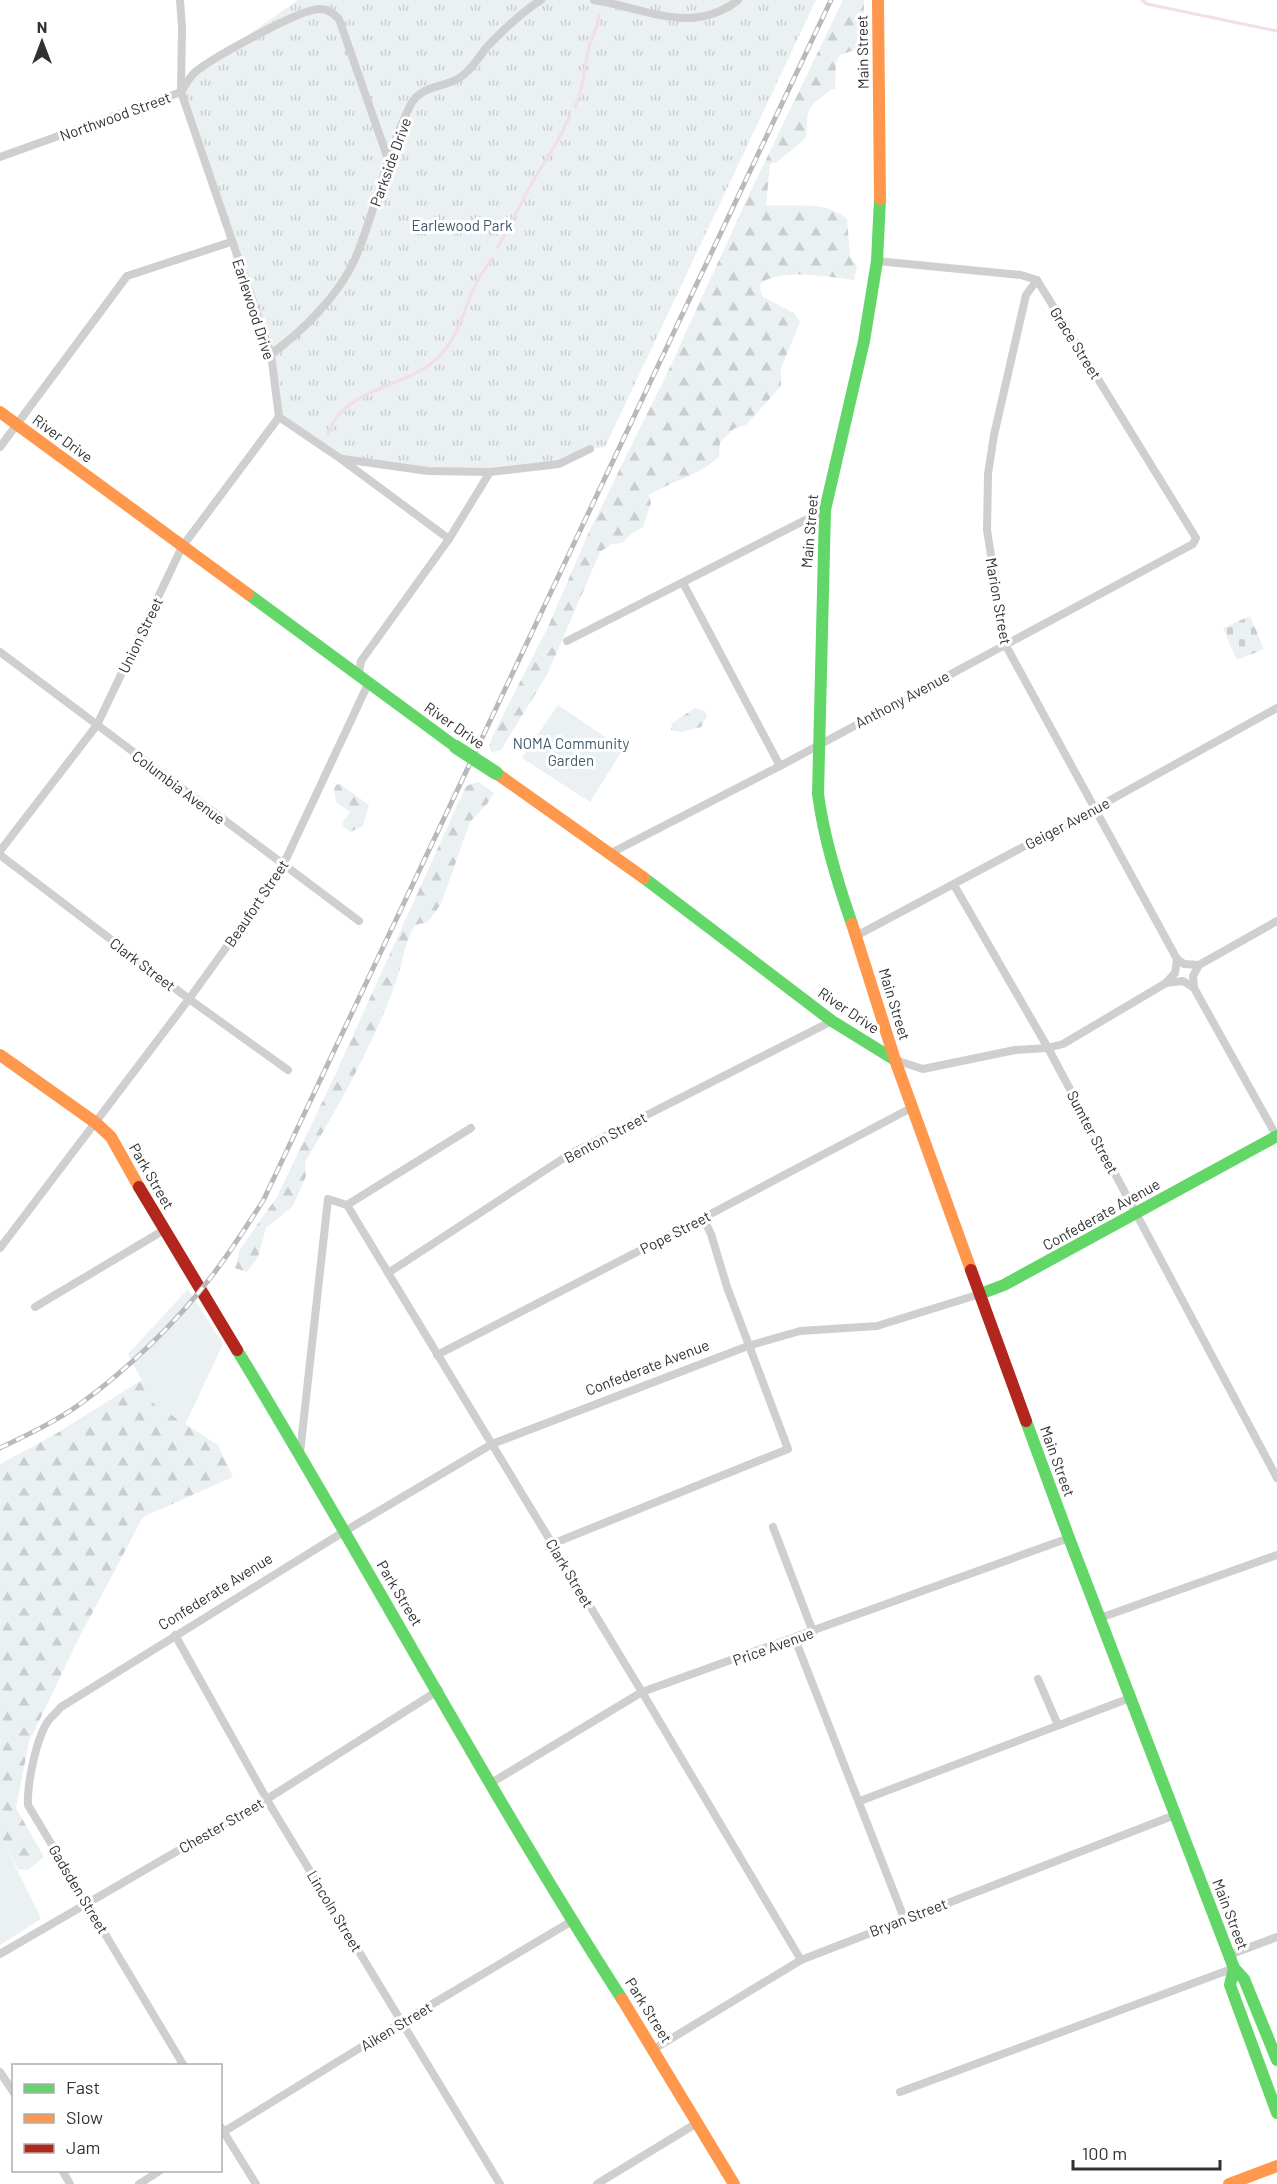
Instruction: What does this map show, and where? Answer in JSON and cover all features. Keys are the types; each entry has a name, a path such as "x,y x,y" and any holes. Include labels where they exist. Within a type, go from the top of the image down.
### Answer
{"main road":[{"name":"Main Street","path":"878,0 879,215 876,261 864,341 825,510 818,745 819,795 823,829 835,875 895,1060 1069,1538 1232,1962 1244,1979 1277,2060"},
{"name":"River Drive","path":"0,412 368,684 611,853 832,1021 895,1060"},
{"name":"Park Street","path":"0,1055 96,1123 111,1137 164,1230 300,1453 572,1921 654,2049 734,2184"},
{"name":"Confederate Avenue","path":"980,1294 1004,1285 1277,1137"},
{"name":"Main Street","path":"1232,1962 1230,1985 1277,2113"},
{"path":"1229,2184 1277,2166"}],"street":[{"name":"Earlewood Drive","path":"180,0 181,92 271,354 279,417"},
{"name":"Parkside Drive","path":"271,354 295,337 311,321 354,260 412,102 430,88 463,76 508,24 524,10 541,0"},
{"path":"594,0 682,19 716,14 738,0"},
{"name":"Northwood Street","path":"0,157 181,92 193,74 223,54 254,36 317,9 331,11 339,19 389,162"},
{"path":"0,447 127,276 231,242"},
{"path":"876,261 1022,275 1037,280"},
{"name":"Grace Street","path":"1037,280 1196,538 1193,544"},
{"name":"Marion Street","path":"1037,280 1026,295 994,435 988,474 987,531 1005,644 1177,959"},
{"path":"279,417 341,459 449,539"},
{"name":"Union Street","path":"0,853 97,725 182,547 279,417"},
{"path":"341,459 428,471 490,472 558,464 590,449"},
{"path":"368,684 359,674 360,661 449,539 490,472"},
{"path":"567,641 825,510"},
{"name":"Anthony Avenue","path":"611,853 780,766 1193,544"},
{"path":"683,583 780,766"},
{"name":"Columbia Avenue","path":"0,652 359,921"},
{"name":"Beaufort Street","path":"0,1248 189,999 284,865 368,684"},
{"name":"Geiger Avenue","path":"856,936 954,885 1277,708"},
{"name":"Clark Street","path":"0,853 189,999 288,1070"},
{"name":"Sumter Street","path":"954,885 1048,1048 1277,1478"},
{"path":"1277,921 1199,965 1193,976 1194,988 1277,1137"},
{"path":"895,1060 923,1069 1015,1050 1048,1048 1063,1044 1166,983 1175,973 1177,959 1184,964 1199,965"},
{"path":"1166,983 1183,981 1194,988"},
{"name":"Benton Street","path":"388,1274 570,1154 832,1021"},
{"name":"Pope Street","path":"437,1355 913,1107"},
{"path":"300,1453 328,1199 347,1205 471,1128"},
{"name":"Clark Street","path":"347,1205 642,1692 801,1960"},
{"path":"552,1544 788,1449 748,1346 711,1234 703,1218"},
{"path":"35,1307 164,1230"},
{"name":"Confederate Avenue","path":"61,1707 345,1531 492,1444 748,1346 800,1331 876,1326 980,1294"},
{"path":"773,1527 813,1632"},
{"name":"Price Avenue","path":"490,1783 642,1692 795,1639 1069,1538"},
{"path":"1100,1618 1277,1555"},
{"name":"Lincoln Street","path":"175,1635 267,1799 500,2184"},
{"path":"795,1639 904,1918"},
{"path":"1038,1679 1058,1725"},
{"name":"Chester Street","path":"0,1954 267,1799 439,1690"},
{"path":"860,1801 1130,1698"},
{"name":"Gadsden Street","path":"61,1707 47,1723 37,1751 27,1789 28,1805 183,2064"},
{"name":"Bryan Street","path":"654,2049 801,1960 904,1918 1175,1815"},
{"name":"Aiken Street","path":"222,2131 572,1921"},
{"path":"900,2092 1232,1962 1277,1937"},
{"path":"0,2072 12,2090"},
{"path":"597,2184 697,2123"},
{"path":"222,2131 256,2184"},
{"path":"139,2184 158,2172"}],"green space":[{"name":"Earlewood Park","path":"298,0 816,0 605,447 590,449 558,464 490,472 428,471 341,459 279,417 271,354 181,92 193,74"},
{"path":"843,0 864,0 863,47 840,55 836,62 835,89 816,101 809,110 806,138 777,162 770,164 766,205 819,207 829,209 847,219 850,256 857,267 854,280 793,275 770,278 761,283 760,289 763,297 794,313 800,322 781,368 781,386 746,425 735,428 720,442 719,457 695,473 649,495 651,503 643,527 622,543 612,544 600,552 548,673 501,750 492,752 489,747 493,735 548,627 588,534 671,365 747,199"},
{"path":"1250,616 1264,649 1237,660 1223,628"},
{"name":"NOMA Community Garden","path":"558,705 623,749 590,802 522,758"},
{"path":"695,708 705,711 707,716 701,727 681,732 671,730 672,723"},
{"path":"478,782 494,793 470,822 441,904 428,922 415,925 411,933 384,1012 353,1078 305,1162 306,1176 293,1206 266,1228 258,1257 247,1272 235,1268 240,1249 277,1197 466,786"},
{"path":"340,784 369,805 363,826 350,832 343,826 343,822 350,812 336,802 334,790 336,785"},
{"path":"188,1289 223,1344 185,1425 154,1404 128,1354"},
{"path":"142,1380 154,1404 218,1445 233,1477 143,1517 79,1638 29,1742 16,1808 44,1857 28,1870 18,1869 0,1834 0,1464 54,1435"},
{"path":"0,1834 41,1919 0,1945"}],"waterway":[{"path":"1142,0 1147,4 1277,31"},
{"path":"575,107 599,15"},
{"path":"498,247 570,116"},
{"path":"328,434 336,419 358,399 422,370 441,355 458,329 475,286 492,258"}],"railway":[{"path":"0,1448 80,1404 150,1345 211,1277 263,1201 831,0"}],"traffic: fast":[{"path":"852,924 832,860 818,794 825,510 864,341 877,261 880,199"},
{"path":"248,594 456,747"},
{"path":"456,747 496,773"},
{"path":"644,878 832,1021 895,1060"},
{"path":"980,1294 1004,1285 1277,1136"},
{"path":"237,1350 523,1839 622,1999"},
{"path":"1026,1421 1234,1968 1244,1979 1277,2060"},
{"path":"1234,1968 1230,1985 1277,2113"}],"traffic: slow":[{"path":"878,0 880,199"},
{"path":"0,412 248,594"},
{"path":"496,773 644,878"},
{"path":"852,924 895,1060 971,1270"},
{"path":"0,1055 96,1123 111,1137 139,1187"},
{"path":"622,1999 734,2184"},
{"path":"1229,2184 1277,2166"}],"traffic: jam":[{"path":"139,1187 237,1350"},
{"path":"971,1270 1026,1421"}]}
